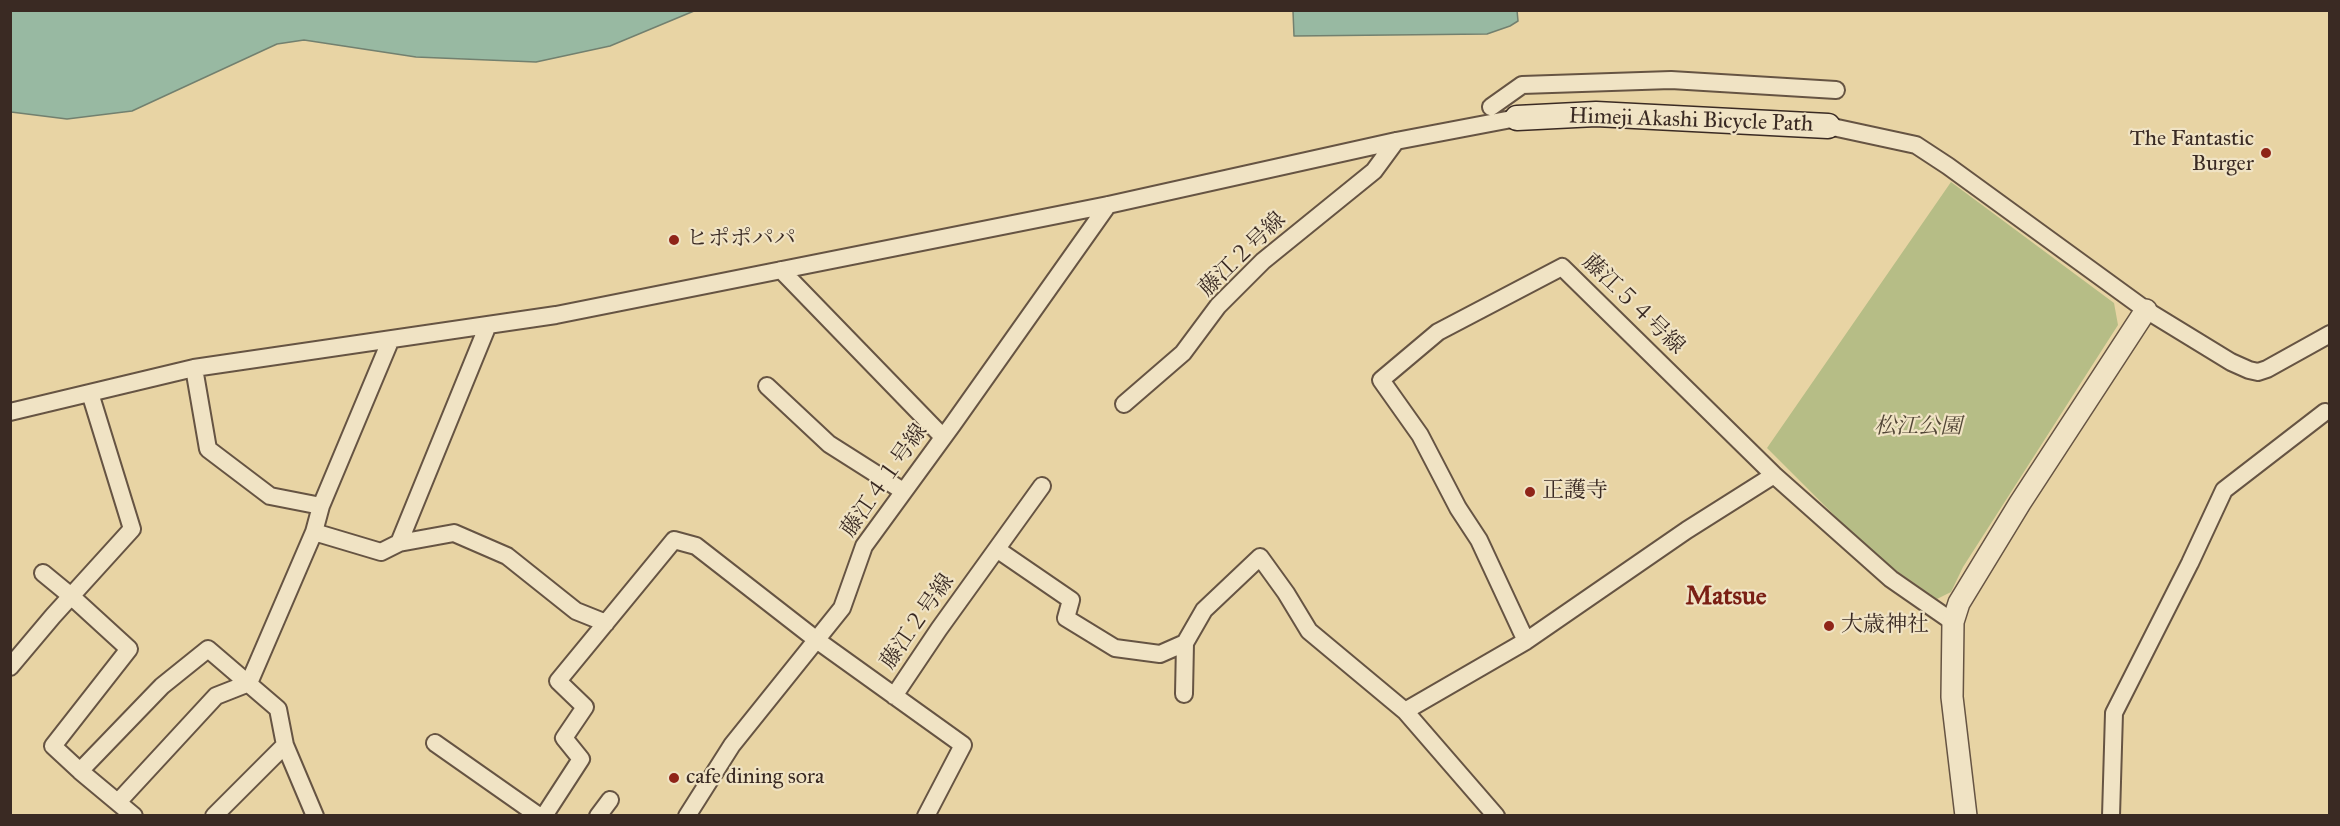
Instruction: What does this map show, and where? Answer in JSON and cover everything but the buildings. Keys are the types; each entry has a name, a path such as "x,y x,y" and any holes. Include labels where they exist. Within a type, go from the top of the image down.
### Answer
{"main road":[{"name":"Himeji Akashi Bicycle Path","path":"1517,118 1596,114 1828,126"}],"street":[{"path":"1491,107 1522,85 1671,80 1836,90"},
{"path":"10,412 194,368 556,315 1108,205 1396,141 1517,118"},
{"path":"1828,126 1916,146 1948,166 2146,310 2231,362 2258,372 2287,359 2330,334"},
{"name":"藤江２号線","path":"1124,404 1184,353 1218,306 1263,261 1374,171 1396,141"},
{"name":"藤江４１号線","path":"687,816 732,745 818,641 842,608 864,546 1108,205"},
{"name":"藤江５４号線","path":"1526,641 1479,540 1458,508 1420,435 1381,380 1438,332 1562,267 1774,475"},
{"path":"781,270 943,437"},
{"path":"1966,816 1952,697 1953,622 1959,603 2020,503 2146,310"},
{"path":"399,543 488,325"},
{"path":"119,801 216,696 249,683 314,532 321,506 391,339"},
{"path":"194,368 208,449 270,496 321,506"},
{"path":"767,386 830,444 903,491"},
{"path":"10,667 132,529 90,393"},
{"path":"2111,816 2114,713 2190,563 2224,490 2328,414"},
{"path":"1406,711 1526,641 1687,530 1774,475 1891,579 1953,622"},
{"name":"藤江２号線","path":"894,696 939,629 1042,486"},
{"path":"314,532 381,552 399,543 454,533 507,556 576,611 606,623"},
{"path":"544,816 581,759 564,738 585,707 558,681 674,540 696,546 818,641 963,745 926,816"},
{"path":"998,549 1071,600 1066,618 1115,648 1160,654 1185,643"},
{"path":"1184,694 1185,643 1204,610 1260,557 1286,593 1308,631 1406,711 1496,816"},
{"path":"43,573 129,649 53,746 134,816"},
{"path":"80,771 162,686 208,648 278,709 285,745 315,816"},
{"path":"435,743 539,816"},
{"path":"214,816 285,745"},
{"path":"598,816 610,800"}],"green space":[{"name":"松江公園","path":"1951,182 2114,303 2118,325 1963,567 1951,592 1937,599 1874,555 1767,448"}],"shaded area":[{"path":"1517,10 1518,21 1487,34 1294,36 1293,11"},
{"path":"10,11 694,11 610,46 536,62 416,57 304,40 277,44 132,111 67,119 11,112"}],"place":[{"name":"The Fantastic Burger","path":"2266,153"},
{"name":"ヒポポパパ","path":"674,240"},
{"name":"正護寺","path":"1530,492"},
{"name":"大歳神社","path":"1829,626"},
{"name":"cafe dining sora","path":"674,778"}],"district":[{"name":"Matsue","path":"1726,598"}]}
